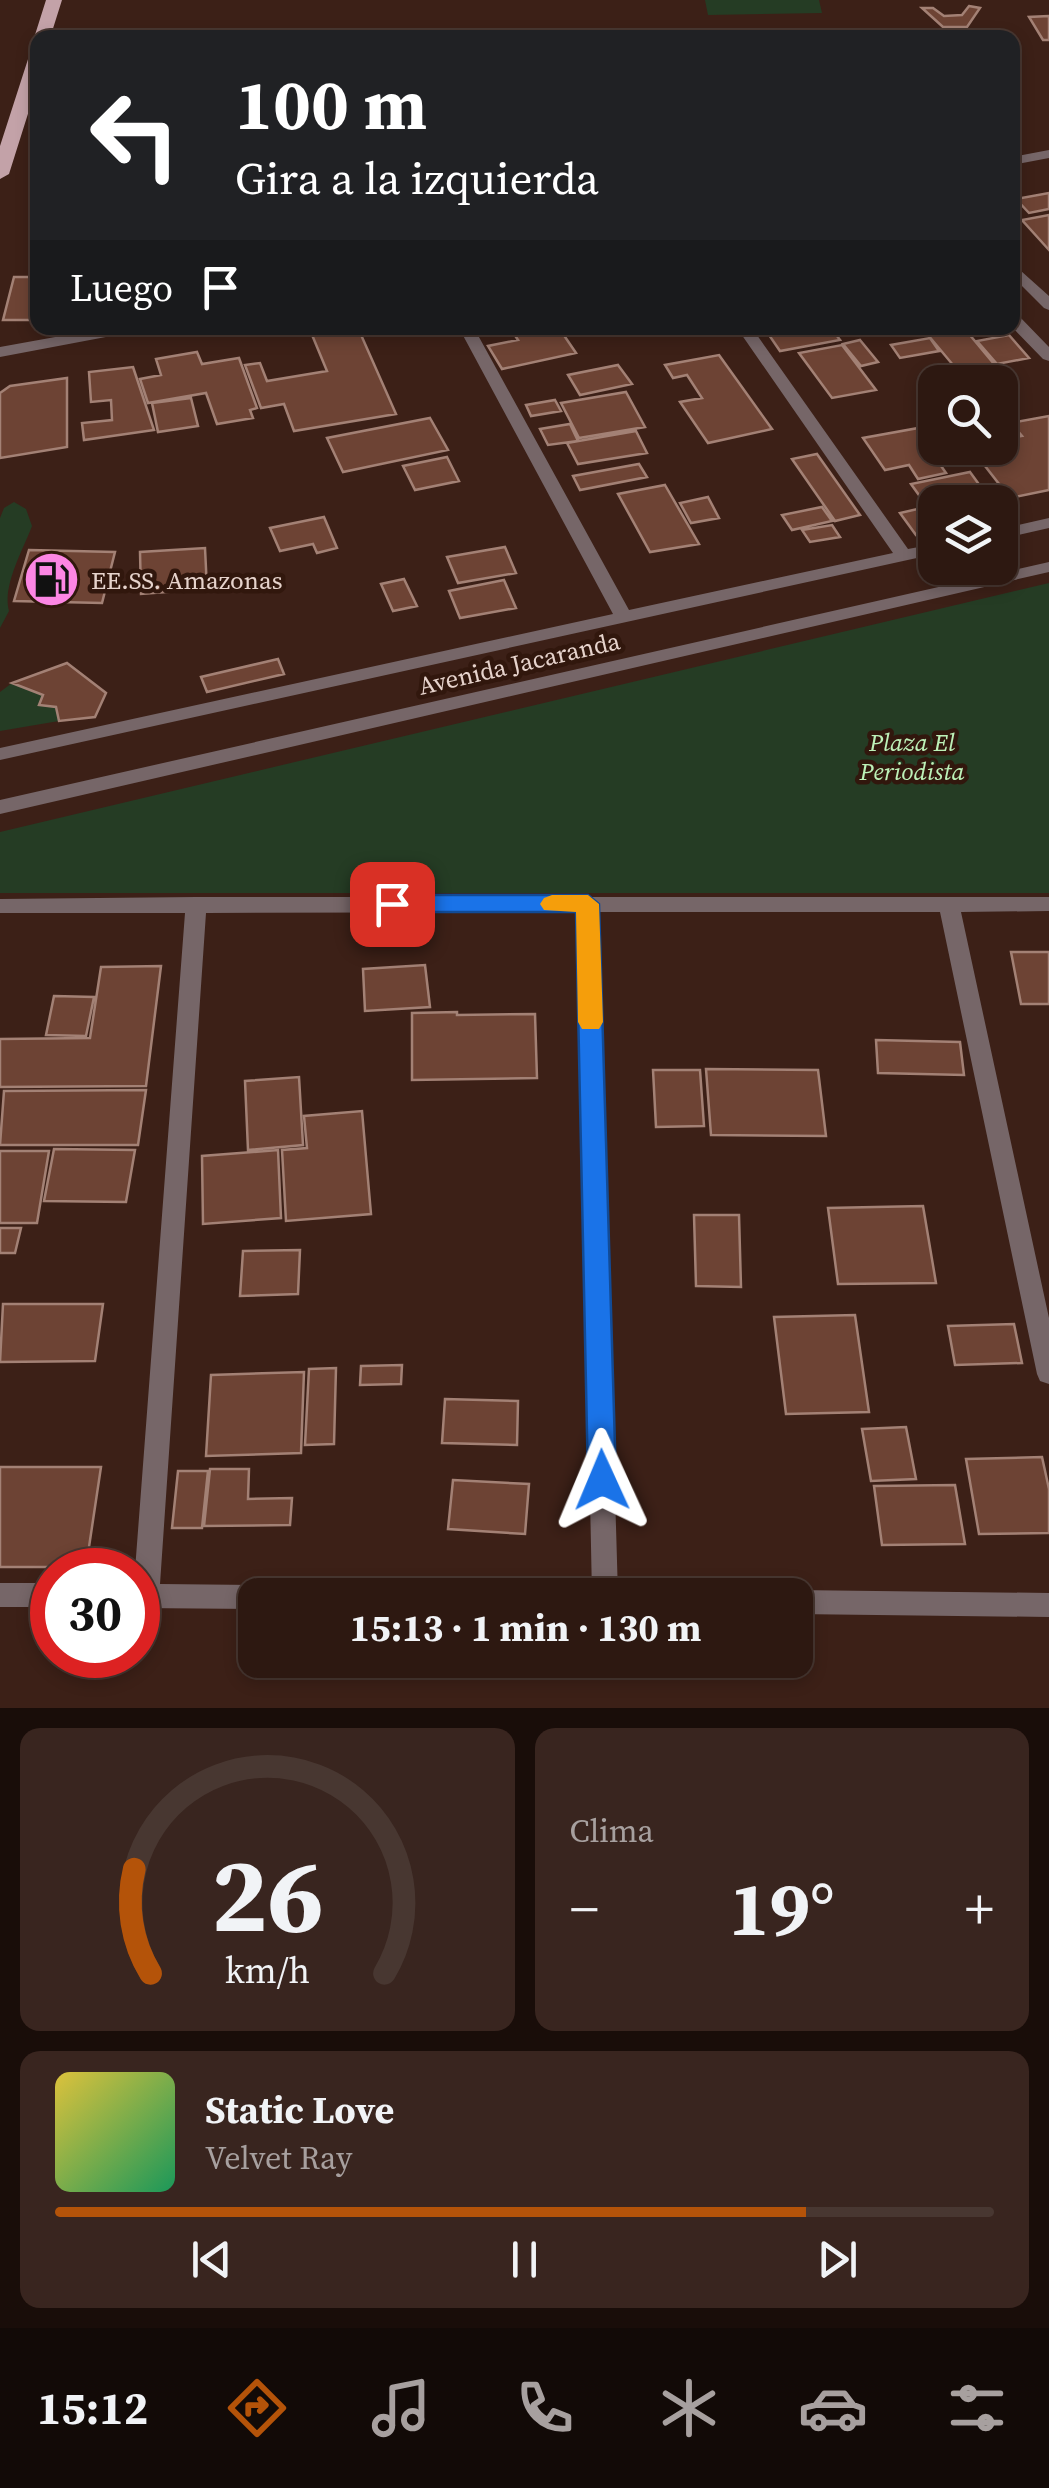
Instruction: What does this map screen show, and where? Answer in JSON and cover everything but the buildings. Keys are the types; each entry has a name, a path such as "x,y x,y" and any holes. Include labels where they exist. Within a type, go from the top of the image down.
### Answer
{"main road":[{"path":"45,30 54,0"},
{"path":"0,174 30,78"}],"street":[{"path":"1020,159 1049,154"},
{"path":"1020,275 1049,306"},
{"path":"1020,325 1049,356"},
{"path":"0,352 90,335"},
{"path":"470,335 623,616"},
{"path":"749,335 904,556"},
{"path":"1018,530 1049,523"},
{"name":"Avenida Jacaranda","path":"0,754 918,553"},
{"name":"Avenida Jacaranda","path":"0,807 1049,567"},
{"path":"146,1548 196,904"},
{"path":"588,904 605,1578"},
{"path":"949,904 1049,1374"},
{"path":"0,906 1049,904"},
{"path":"0,1594 30,1595"},
{"path":"160,1596 238,1598"},
{"path":"813,1602 1049,1605"}],"green space":[{"path":"705,0 819,0 822,13 708,15"},
{"path":"14,502 26,509 32,526 11,579 9,611 0,628 0,518 4,508"},
{"name":"Plaza El Periodista","path":"1049,583 1049,893 0,893 0,832"},
{"path":"12,683 43,695 39,705 56,707 59,721 0,731 0,692"}],"slow traffic":[{"path":"552,904 588,904 591,1022"}],"place":[{"name":"EE.SS. Amazonas","path":"52,580"}],"route":[{"path":"392,904 588,904 602,1480"}]}
